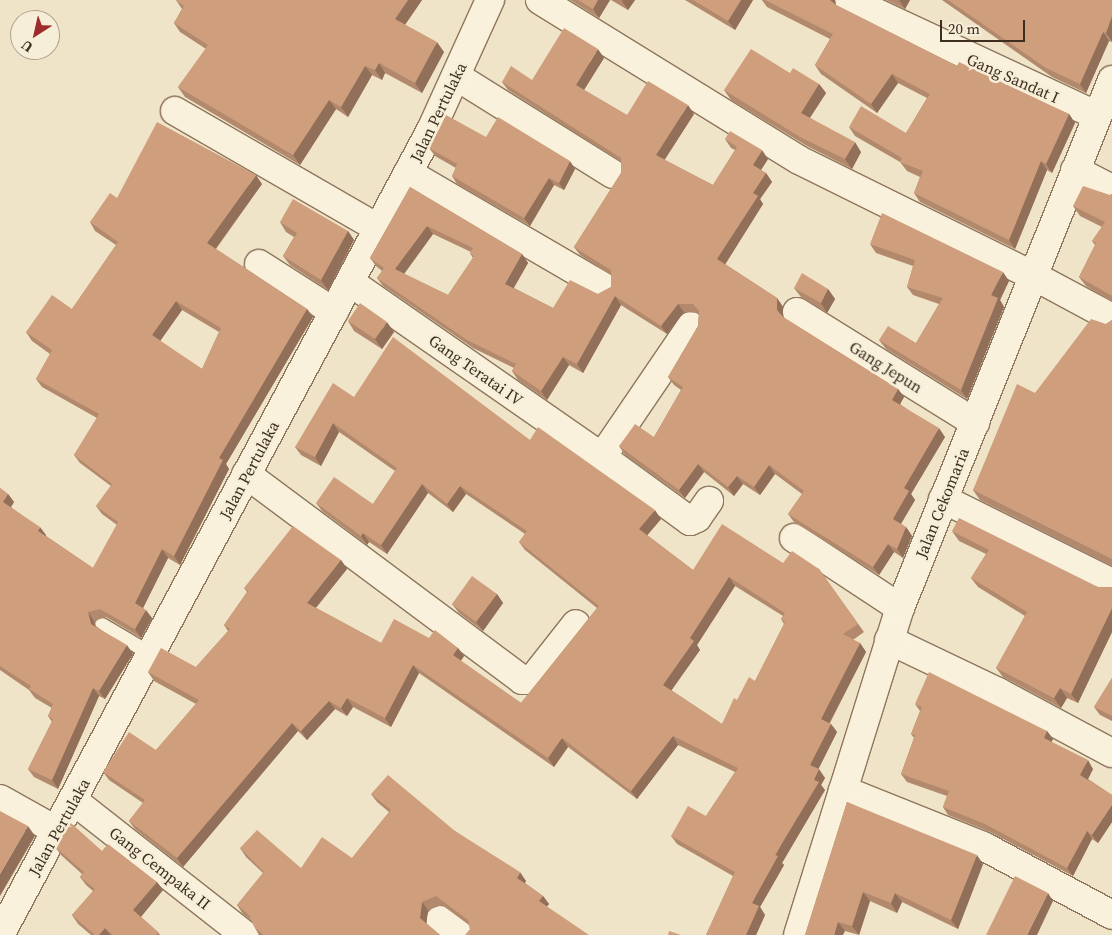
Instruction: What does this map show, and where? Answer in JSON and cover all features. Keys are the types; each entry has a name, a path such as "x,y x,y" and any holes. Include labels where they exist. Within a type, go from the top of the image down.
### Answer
{"street":[{"name":"Jalan Pertulaka","path":"0,935 74,801 246,474 408,174 456,76 490,0"},
{"path":"540,0 798,160 1034,276 1112,318"},
{"name":"Gang Sandat I","path":"849,0 1096,115"},
{"path":"456,76 613,174"},
{"name":"Jalan Cekomaria","path":"798,935 900,608 1034,276 1096,115 1112,80"},
{"path":"174,111 378,228"},
{"path":"1075,170 1112,190"},
{"path":"408,174 604,287"},
{"path":"259,264 334,312"},
{"name":"Gang Teratai IV","path":"350,282 602,457 690,521 697,518 709,501"},
{"name":"Gang Jepun","path":"797,312 975,422"},
{"path":"602,457 691,326"},
{"path":"246,474 522,680 532,680 576,624"},
{"path":"944,499 1112,583"},
{"path":"794,538 900,608"},
{"path":"889,640 998,692 1112,753"},
{"path":"843,790 983,846 1112,915"},
{"path":"0,799 57,831"},
{"name":"Gang Cempaka II","path":"74,801 245,935"}],"lane":[{"path":"102,625 151,654"}],"building":[{"path":"176,0 408,0 395,19 437,42 415,83 379,63 375,70 365,66 341,107 329,100 293,155 178,87 208,45 174,23 184,6"},
{"path":"578,0 598,0 593,9"},
{"path":"693,0 741,0 728,21"},
{"path":"765,0 830,0 836,5 957,66 959,62 1069,114 1046,164 1041,161 1009,240 914,193 923,171 900,162 902,158 849,127 861,106 906,133 930,94 892,74 871,104 815,65 833,34"},
{"path":"948,0 1112,0 1112,16 1106,33 1103,32 1080,84 1046,68"},
{"path":"564,28 598,49 576,85 627,115 648,81 688,105 656,155 713,185 737,147 725,139 730,131 762,150 753,165 766,173 753,193 758,196 717,259 777,298 777,310 783,317 898,389 892,400 939,428 904,488 909,491 893,519 906,527 897,549 888,544 873,567 788,514 804,491 769,465 754,487 737,476 728,487 698,464 679,490 619,446 635,424 654,437 683,387 668,377 698,326 699,311 693,304 678,304 661,326 615,296 577,364 563,357 541,391 512,371 516,364 467,340 377,278 384,268 370,258 410,187 522,254 505,284 553,308 570,280 598,294 611,287 611,270 574,247 621,173 621,158 502,82 511,66 532,80","holes":["427,226 473,248 470,253 474,256 448,295 395,269"]},
{"path":"751,49 790,73 793,68 819,84 801,113 855,142 845,159 800,137 724,90"},
{"path":"446,115 486,137 498,117 570,161 559,183 549,178 524,218 452,176 457,164 429,148"},
{"path":"157,122 256,175 207,243 307,309 219,458 223,460 174,556 162,549 135,603 146,610 135,629 100,609 88,612 91,624 127,645 99,691 93,688 52,780 28,769 53,719 48,716 53,704 29,689 31,686 0,666 0,488 8,494 3,502 40,527 38,531 93,568 118,522 96,506 112,484 74,455 99,414 36,379 52,350 26,332 52,295 72,309 118,242 90,222 110,193 117,198","holes":["176,301 221,328 202,369 152,335"]},
{"path":"1083,186 1112,194 1112,296 1079,277 1096,243 1092,241 1105,222 1073,206"},
{"path":"293,199 348,231 321,280 283,256 297,233 280,222"},
{"path":"882,213 1003,272 991,295 998,298 961,390 879,340 888,326 916,343 943,298 907,287 915,260 870,244"},
{"path":"802,273 828,289 821,303 794,288"},
{"path":"360,303 387,322 375,339 348,321"},
{"path":"1091,319 1106,324 1112,320 1112,559 973,490 1017,384 1035,393"},
{"path":"393,337 530,440 538,427 655,510 639,529 693,570 722,524 783,563 792,551 819,569 858,624 843,634 860,643 821,719 831,724 810,765 819,769 814,780 819,782 775,855 778,856 752,903 759,906 746,935 706,935 735,872 671,836 688,806 706,816 738,768 673,736 631,791 562,738 548,758 413,665 385,718 347,698 341,708 329,701 301,731 292,723 177,858 129,821 145,800 103,772 129,732 156,750 199,700 148,672 161,648 196,667 230,629 224,625 248,591 244,588 293,526 341,560 307,603 381,643 394,619 429,638 435,630 458,648 453,655 521,703 599,606 519,542 527,531 460,486 447,504 422,484 381,545 363,533 361,536 316,503 334,477 373,504 397,468 333,423 315,457 295,447 333,383 354,397","holes":["729,577 785,613 781,619 785,622 755,681 749,677 737,700 734,698 722,724 663,685 694,641 690,638"]},
{"path":"959,518 1098,587 1112,587 1112,608 1071,694 1060,688 1054,698 996,668 1027,612 971,578 989,550 952,531"},
{"path":"472,576 497,594 476,622 452,604"},
{"path":"929,672 1047,731 1044,738 1088,760 1080,775 1112,795 1112,805 1092,835 1087,831 1067,868 985,824 943,807 949,791 901,774 915,735 911,734 922,707 915,704"},
{"path":"1112,678 1112,716 1094,707"},
{"path":"388,775 455,831 520,872 517,878 543,896 539,901 589,935 465,935 470,929 468,920 436,896 422,902 420,918 440,935 264,935 255,928 249,915 237,905 264,872 240,848 257,830 301,868 322,837 352,858 391,810 371,794"},
{"path":"847,802 977,855 951,920 895,893 891,903 863,892 852,926 838,922 834,935 805,935"},
{"path":"0,811 28,826 0,874"},
{"path":"71,823 102,851 108,844 157,882 133,910 158,932 156,935 113,935 105,928 99,935 95,935 72,915 95,889 80,877 84,872 55,847"},
{"path":"1015,876 1048,893 1027,935 986,935"},
{"path":"669,931 681,935 668,935"}]}
